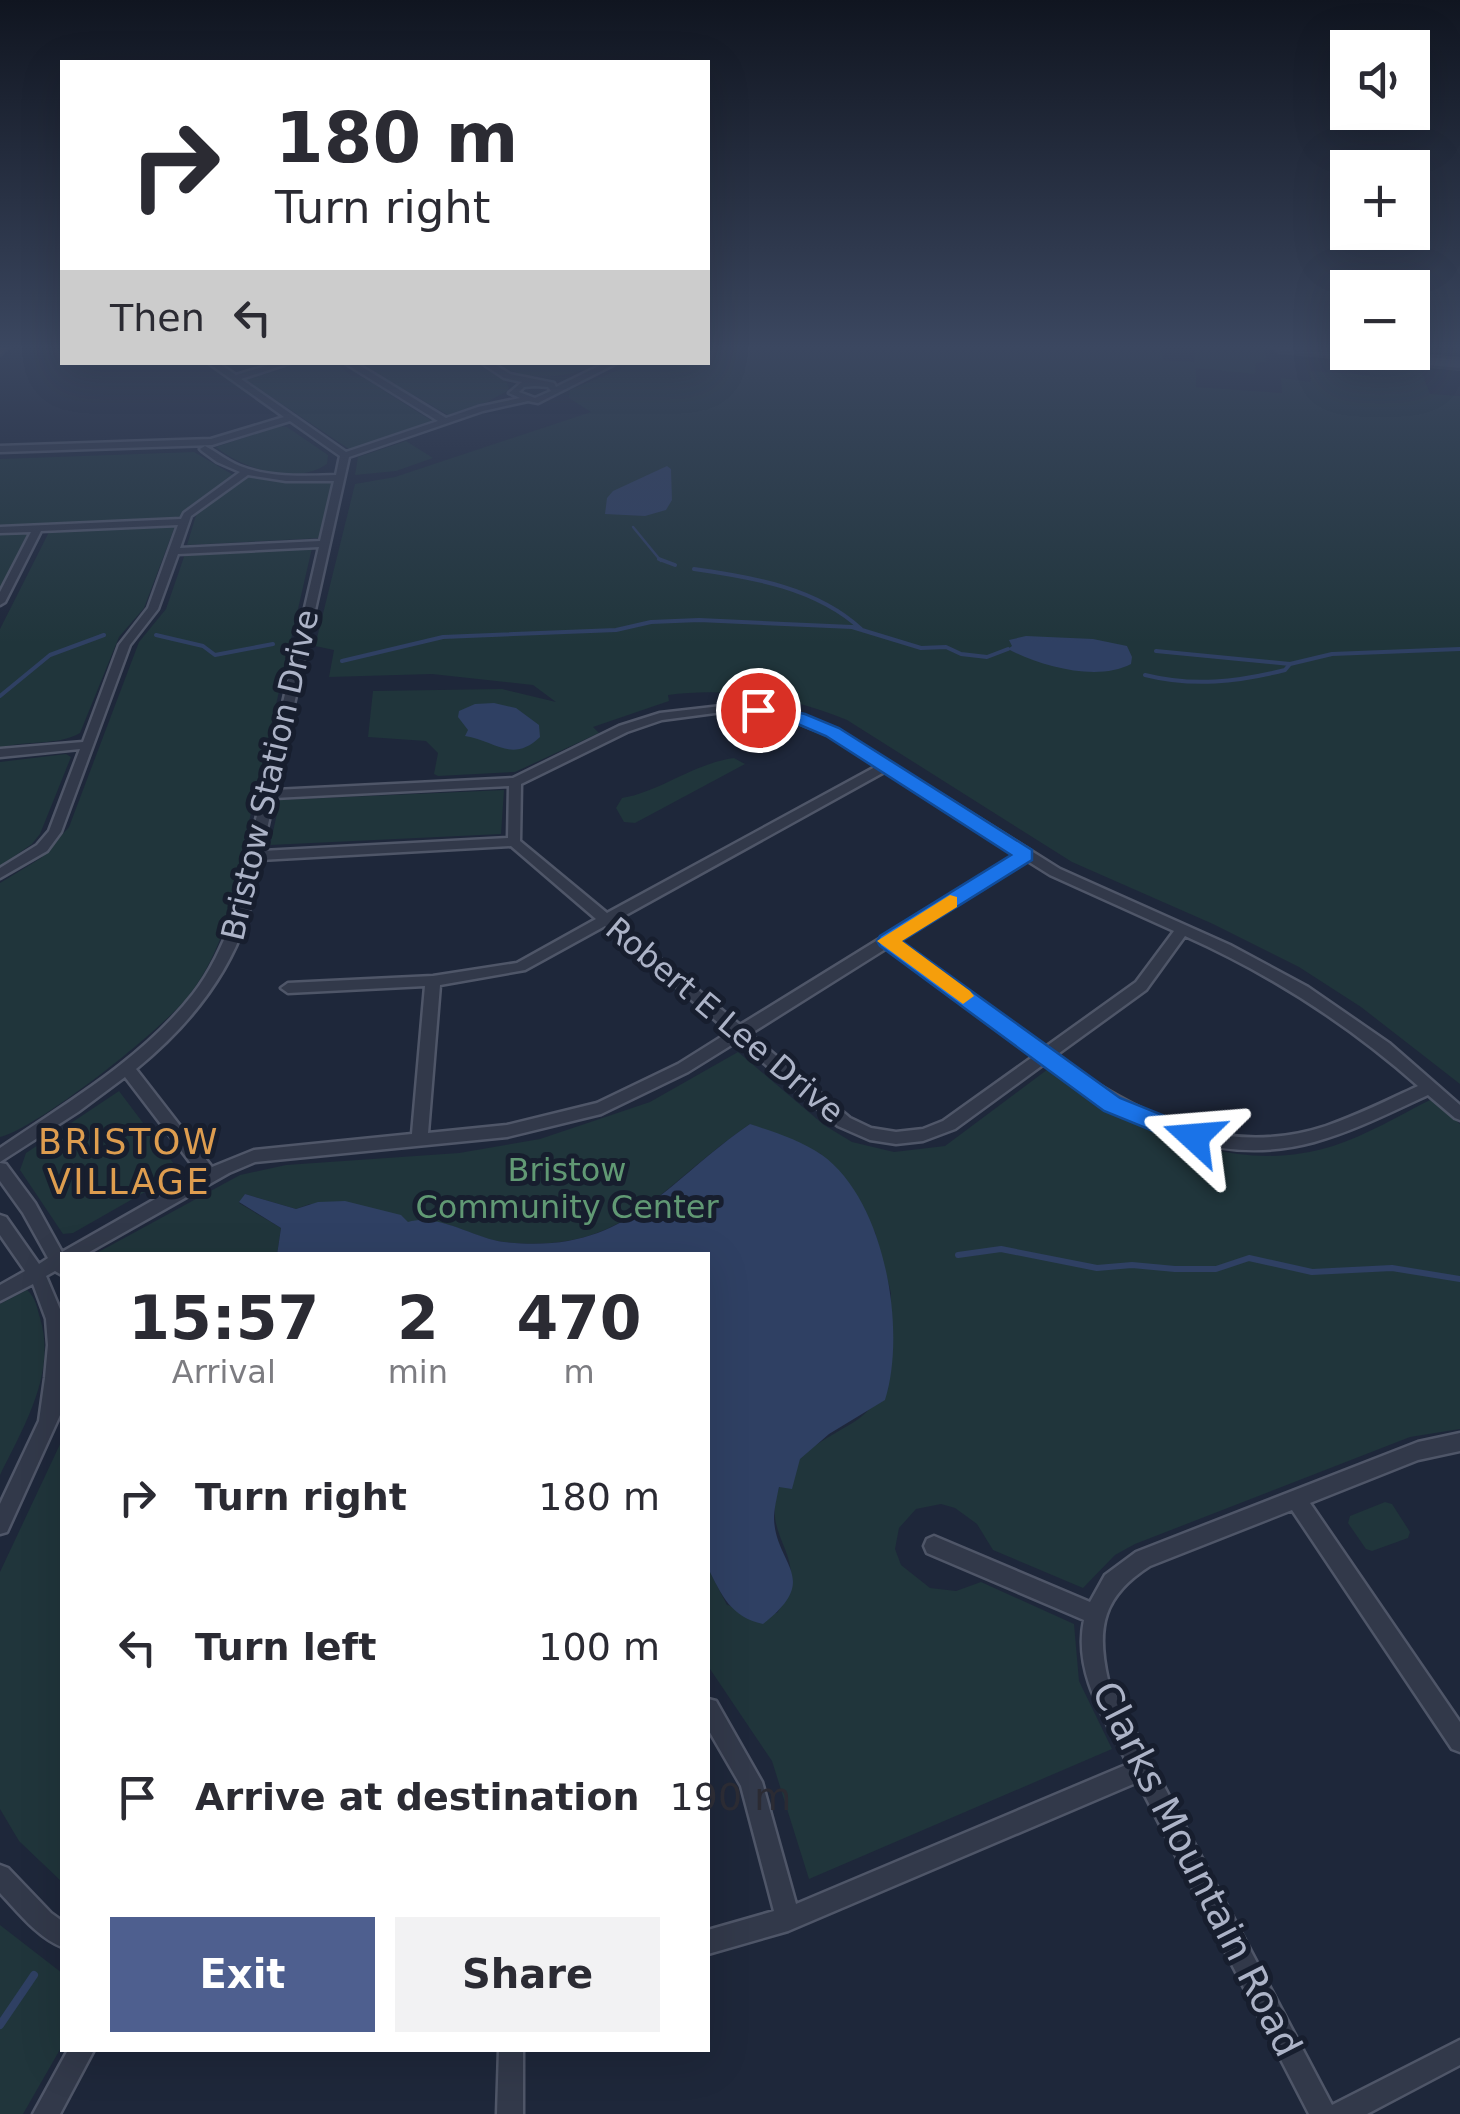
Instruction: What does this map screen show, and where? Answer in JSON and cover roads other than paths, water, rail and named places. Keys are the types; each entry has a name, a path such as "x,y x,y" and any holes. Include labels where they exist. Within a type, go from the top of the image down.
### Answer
{"street":[{"path":"0,453 192,446"},
{"path":"210,446 226,465 245,473 340,478"},
{"path":"333,446 346,454 371,446"},
{"name":"Bristow Station Drive","path":"0,1156 127,1069 169,1034 219,970 240,919 346,454"},
{"path":"0,874 42,848 55,832 125,645 154,609 192,508 245,473"},
{"path":"0,530 184,522"},
{"path":"0,602 38,528"},
{"path":"174,550 325,544"},
{"path":"268,794 515,782 632,725 716,708 758,710 810,721 1025,855 1306,992 1374,1039 1460,1114"},
{"path":"0,754 88,745"},
{"path":"288,988 433,981 520,967 886,766"},
{"path":"254,856 514,842 515,782"},
{"name":"Robert E Lee Drive","path":"514,842 844,1122 856,1130 888,1138 921,1136 950,1125 1141,986 1183,930"},
{"path":"78,1252 209,1175 270,1152 530,1127 601,1108 645,1089 740,1033 1025,855"},
{"path":"887,941 1126,1112 1178,1133 1226,1142 1263,1143 1315,1135 1430,1086"},
{"path":"419,1140 433,981"},
{"path":"127,1069 209,1175"},
{"path":"0,1170 60,1256"},
{"path":"0,1222 50,1301 58,1333 48,1422"},
{"path":"0,1294 60,1262"},
{"path":"0,1525 60,1393"},
{"path":"934,1546 1093,1614 1113,1578 1132,1564 1418,1451 1460,1442"},
{"path":"1296,1499 1460,1742"},
{"name":"Clarks Mountain Road","path":"1093,1614 1090,1646 1098,1683 1323,2114"},
{"path":"710,1712 751,1782 788,1918"},
{"path":"710,1941 788,1918 1142,1769"},
{"path":"0,1876 60,1934"},
{"path":"46,2114 81,2052"},
{"path":"510,2114 511,2052"},
{"path":"1341,2114 1460,2052"}],"water":[{"path":"667,466 671,469 672,500 666,510 645,516 605,514 607,498 613,491"},
{"path":"1026,636 1093,639 1127,646 1131,664 1102,672 1052,666 1008,649 1012,646 1009,640"},
{"path":"475,704 516,708 539,725 540,737 530,745 512,750 465,736 468,730 458,717 459,711"},
{"path":"750,1124 822,1155 844,1176 862,1202 885,1268 891,1304 891,1371 885,1400 829,1434 800,1459 792,1489 779,1487 774,1519 793,1583 790,1595 763,1624 735,1611 710,1572 710,1252 277,1252 281,1228 239,1202 245,1194 296,1209 318,1202 345,1201 401,1215 408,1222 444,1223 492,1240 546,1243 581,1238 612,1227 665,1192"}],"waterway":[{"path":"633,527 660,559"},
{"path":"660,559 675,565"},
{"path":"694,569 761,581 804,594 844,615 861,629"},
{"path":"342,661 443,637 616,630 651,622 699,620 852,627 921,648 946,647 961,654 987,657 1008,649"},
{"path":"0,696 50,655 104,635"},
{"path":"156,635 203,646 215,655 273,644"},
{"path":"1290,664 1332,654 1460,649"},
{"path":"1156,651 1290,664"},
{"path":"1145,675 1215,682 1285,670 1290,664"},
{"path":"958,1255 1001,1249 1097,1268 1132,1265 1175,1269 1216,1269 1249,1258 1312,1272 1392,1268 1460,1279"},
{"path":"0,2025 34,1975"}],"district":[{"name":"BRISTOW VILLAGE","path":"129,1162"}],"park label":[{"name":"Bristow Community Center","path":"567,1188"}]}
